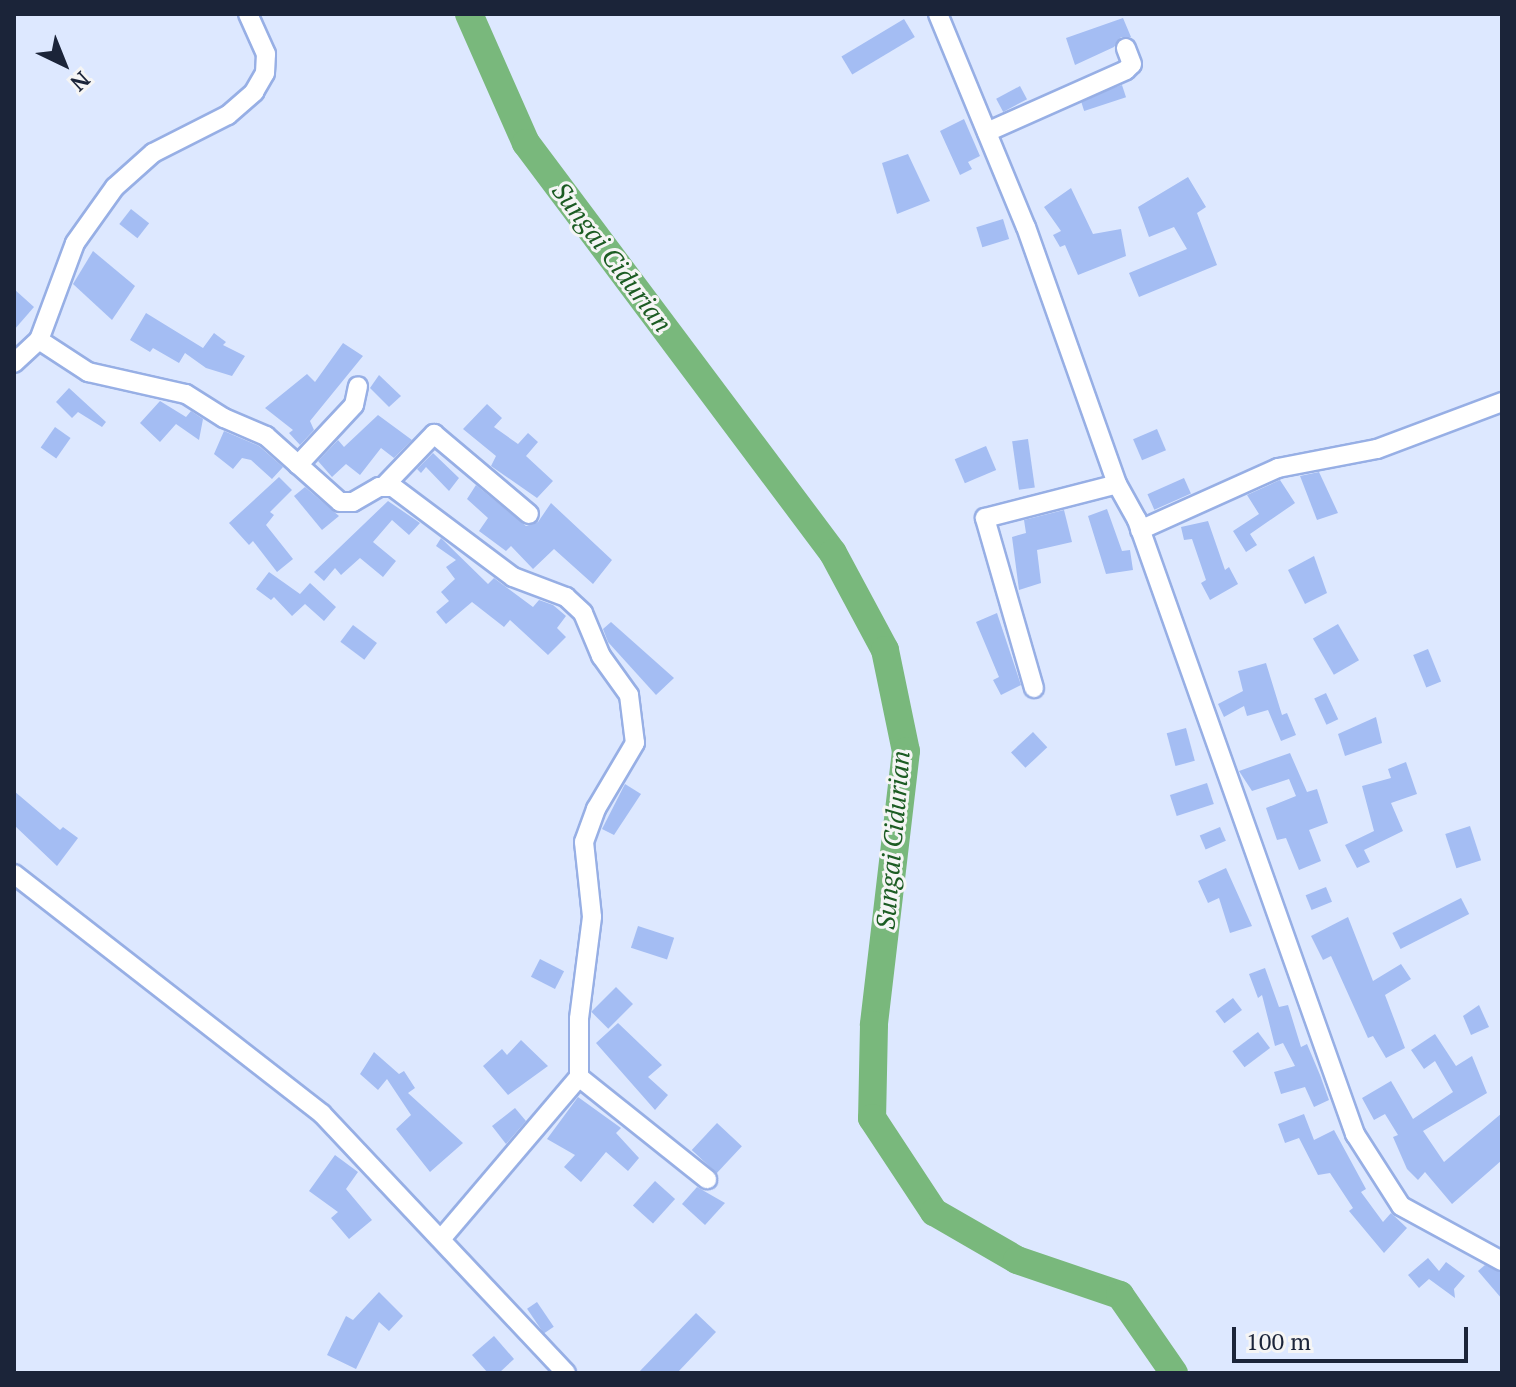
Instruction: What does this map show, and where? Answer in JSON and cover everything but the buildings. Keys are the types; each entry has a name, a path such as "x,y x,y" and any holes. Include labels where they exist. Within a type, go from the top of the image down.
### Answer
{"street":[{"path":"14,363 39,340 75,243 115,187 172,141 228,115 260,82 266,54 248,14"},
{"path":"938,14 1026,227 1117,484 1140,530 1363,1151 1401,1206 1502,1261"},
{"path":"987,132 1126,70 1132,64 1126,48"},
{"path":"39,340 88,372 186,394 224,418 266,436 328,495 347,504 385,485 434,434 529,514"},
{"path":"298,465 354,405 358,386"},
{"path":"1140,530 1278,468 1377,449 1502,402"},
{"path":"1034,688 985,518 1117,484"},
{"path":"385,485 437,516 513,577 566,597 583,613 601,656 631,700 635,743 596,809 584,842 592,917 579,1019 579,1077 443,1237"},
{"path":"14,874 322,1114 443,1237 566,1373"},
{"path":"579,1077 707,1179"}],"waterway":[{"name":"Sungai Cidurian","path":"469,14 526,143 833,553 885,650 906,751 874,1025 872,1118 934,1212 1017,1260 1120,1295 1174,1373"}]}
